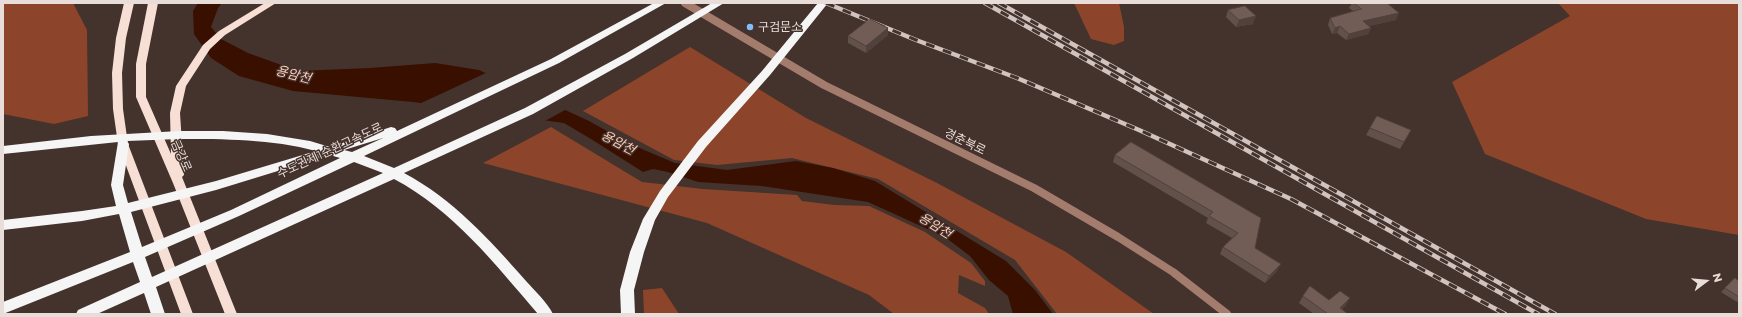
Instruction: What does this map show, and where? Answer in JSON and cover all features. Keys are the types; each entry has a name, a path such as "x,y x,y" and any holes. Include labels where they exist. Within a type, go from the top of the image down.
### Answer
{"highway":[{"path":"129,3 122,25 117,80 120,129 123,144 187,314"},
{"name":"금강로","path":"153,3 145,39 142,64 141,97 179,183 230,314"},
{"path":"179,183 175,113 181,86 206,47 222,33 271,3"},
{"name":"수도권제1순환고속도로","path":"3,308 93,273 234,212 554,61 661,3"},
{"path":"83,314 270,231 529,111 629,56 719,3"},
{"path":"628,314 627,290 648,219 664,194 702,144 766,73 823,3"},
{"path":"3,225 109,212 188,194 434,118"},
{"path":"3,150 83,141 199,134 242,136 293,142 328,149 389,171 424,190 446,208 495,256 546,314"},
{"path":"123,144 117,185 128,229 158,314"}],"street":[{"name":"경춘북로","path":"686,3 824,85 1047,196 1118,237 1173,272 1227,314"}],"shaded area":[{"path":"3,3 73,3 87,30 88,116 54,124 3,114"},
{"path":"1074,3 1119,3 1124,27 1124,41 1114,45 1091,39"},
{"path":"1558,3 1739,3 1739,235 1646,219 1485,154 1452,82 1570,16"},
{"path":"690,47 806,118 937,183 1066,252 1154,314 1057,314 1015,260 878,179 792,158 717,165 674,160 583,111"},
{"path":"551,127 642,182 703,189 797,195 802,201 834,205 869,206 925,232 971,263 985,281 985,286 959,275 958,293 985,308 989,314 894,314 869,295 707,223 483,163"},
{"path":"662,288 679,314 644,314 643,290"}],"water":[{"name":"용암천","path":"198,3 222,3 218,8 211,27 221,39 248,53 298,71 370,68 435,63 479,70 589,121 630,144 675,163 727,170 796,161 833,168 875,181 1006,261 1035,290 1053,314 1013,314 1008,296 989,280 970,256 945,237 868,202 762,186 698,182 668,172 653,169 643,172 564,123 413,102 293,91 239,76 211,58 194,34 193,11"}],"pier":[{"path":"488,72 567,109 543,122 419,104"}],"building":[{"path":"1354,3 1387,3 1399,13 1363,21 1371,28 1349,34 1340,26 1335,28 1330,18 1361,9"},
{"path":"1245,6 1256,16 1239,20 1228,10"},
{"path":"870,19 888,28 866,46 848,36"},
{"path":"1377,116 1411,130 1404,142 1370,128"},
{"path":"1131,142 1261,218 1255,248 1281,264 1269,276 1223,247 1238,233 1209,216 1213,212 1115,155"},
{"path":"1735,278 1739,281 1739,297 1725,288"},
{"path":"1310,286 1329,300 1340,291 1350,298 1340,308 1348,314 1328,314 1303,296"}],"railway":[{"path":"826,3 916,40 1017,78 1139,130 1291,199 1505,314"},
{"path":"985,3 1538,314"},
{"path":"999,3 1555,314"}],"place":[{"name":"구검문소","path":"750,27"}]}
